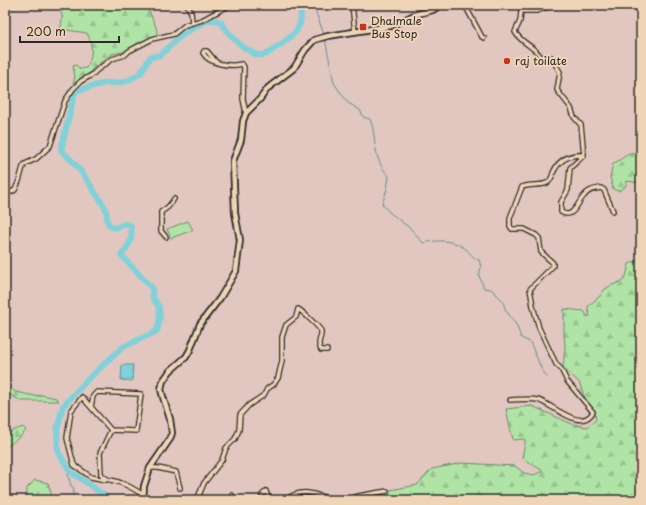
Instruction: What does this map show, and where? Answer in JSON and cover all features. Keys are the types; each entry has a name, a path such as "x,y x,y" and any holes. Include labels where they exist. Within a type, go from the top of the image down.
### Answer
{"main road":[{"path":"143,498 144,486 150,468 170,439 172,433 170,419 162,397 161,389 163,380 186,357 200,324 220,298 236,271 240,240 235,213 233,161 241,140 243,121 246,113 257,103 268,88 294,68 310,44 321,37 391,26 414,15 433,10 440,5"}],"street":[{"path":"187,5 191,12 192,22"},
{"path":"5,191 12,192 16,190 25,164 36,159 50,146 65,102 73,89 81,81 92,75 112,59 125,55 129,51 152,39 174,34 185,25 202,20 230,5"},
{"path":"352,5 355,32"},
{"path":"462,5 467,9 482,37 484,38"},
{"path":"532,5 533,11"},
{"path":"554,5 533,11 521,11 520,21 515,32 518,38 537,51 540,57 551,57 560,72 557,90 571,108 574,117 581,125 584,156"},
{"path":"216,62 235,66 242,64 244,67 243,99 246,113"},
{"path":"510,400 537,400 574,419 583,420 591,416 593,412 567,381 556,364 539,328 530,288 553,266 553,263 541,252 539,238 536,235 524,229 512,229 510,226 510,218 522,187 533,184 547,184 551,180 558,163 569,156 584,156"},
{"path":"584,156 570,168 568,190 562,202 560,212 564,214 571,213 575,210 584,195 590,190 601,188 604,190 613,210"},
{"path":"166,237 161,231 161,212 168,207 174,199"},
{"path":"197,500 204,483 222,460 226,448 235,439 239,430 240,415 249,406 264,396 267,389 274,384 278,378 282,361 282,337 286,325 296,317 298,310 320,328 321,336 318,344 321,350 327,350"},
{"path":"111,430 91,407 93,396 97,392 141,394 136,432 111,430 82,396 71,411 67,438 74,465 91,477 120,482 137,491 143,498"},
{"path":"106,480 101,474 100,453 111,430"},
{"path":"150,468 158,468 176,472 180,488"},
{"path":"261,500 262,495 266,491 269,500"},
{"path":"349,500 358,496 387,491"},
{"path":"285,500 295,493 300,492 316,494 332,500"},
{"path":"231,500 232,495 234,500"}],"green space":[{"path":"58,5 138,5 139,7 149,11 157,33 154,36 122,52 112,54 93,68 89,74 73,84 75,77 73,66 76,65 80,69 86,68 91,56 91,46 87,33 60,29 62,17"},
{"path":"634,153 641,154 641,183 627,181 625,187 618,191 613,189 610,177 613,164 627,155"},
{"path":"188,221 193,230 171,238 167,229"},
{"path":"641,259 641,500 349,500 358,496 417,485 432,469 462,463 515,466 524,473 534,475 543,471 522,458 525,439 513,440 506,409 532,406 572,424 587,427 596,420 595,413 586,401 579,382 563,368 565,346 564,309 584,311 588,317 590,313 588,311 588,306 600,296 604,290 622,281 626,276 629,264"},
{"path":"5,386 16,392 35,396 42,395 56,398 59,401 21,401 5,392"},
{"path":"23,427 26,430 20,437 5,448 6,440 9,434"},
{"path":"35,480 48,483 51,493 51,500 27,500 27,488"}],"water":[{"path":"122,365 133,365 132,381 121,380"}],"waterway":[{"path":"111,500 70,471 58,452 57,430 63,406 88,379 123,347 157,331 160,318 159,307 153,298 152,288 121,255 131,238 132,234 130,225 125,224 115,228 109,225 106,211 89,182 61,150 75,91 105,83 118,83 129,80 141,73 150,57 162,54 176,40 188,31 198,25 212,20 221,22 228,32 246,49 252,53 264,55 288,39 297,30 301,19 299,5"},
{"path":"313,5 324,34"},
{"path":"325,39 334,83 348,103 360,110 363,117 370,119 377,155 383,169 389,176 387,189 382,204 389,212 411,229 423,243 435,241 451,242 462,246 479,260 481,267 479,276 484,288 491,289 503,301 505,309 517,326 521,338 530,342 542,370 547,377"},
{"path":"70,471 68,475 71,486 74,488 72,500"}],"place":[{"name":"Dhalmale Bus Stop","path":"363,27"},
{"name":"raj toilate","path":"507,61"}]}
